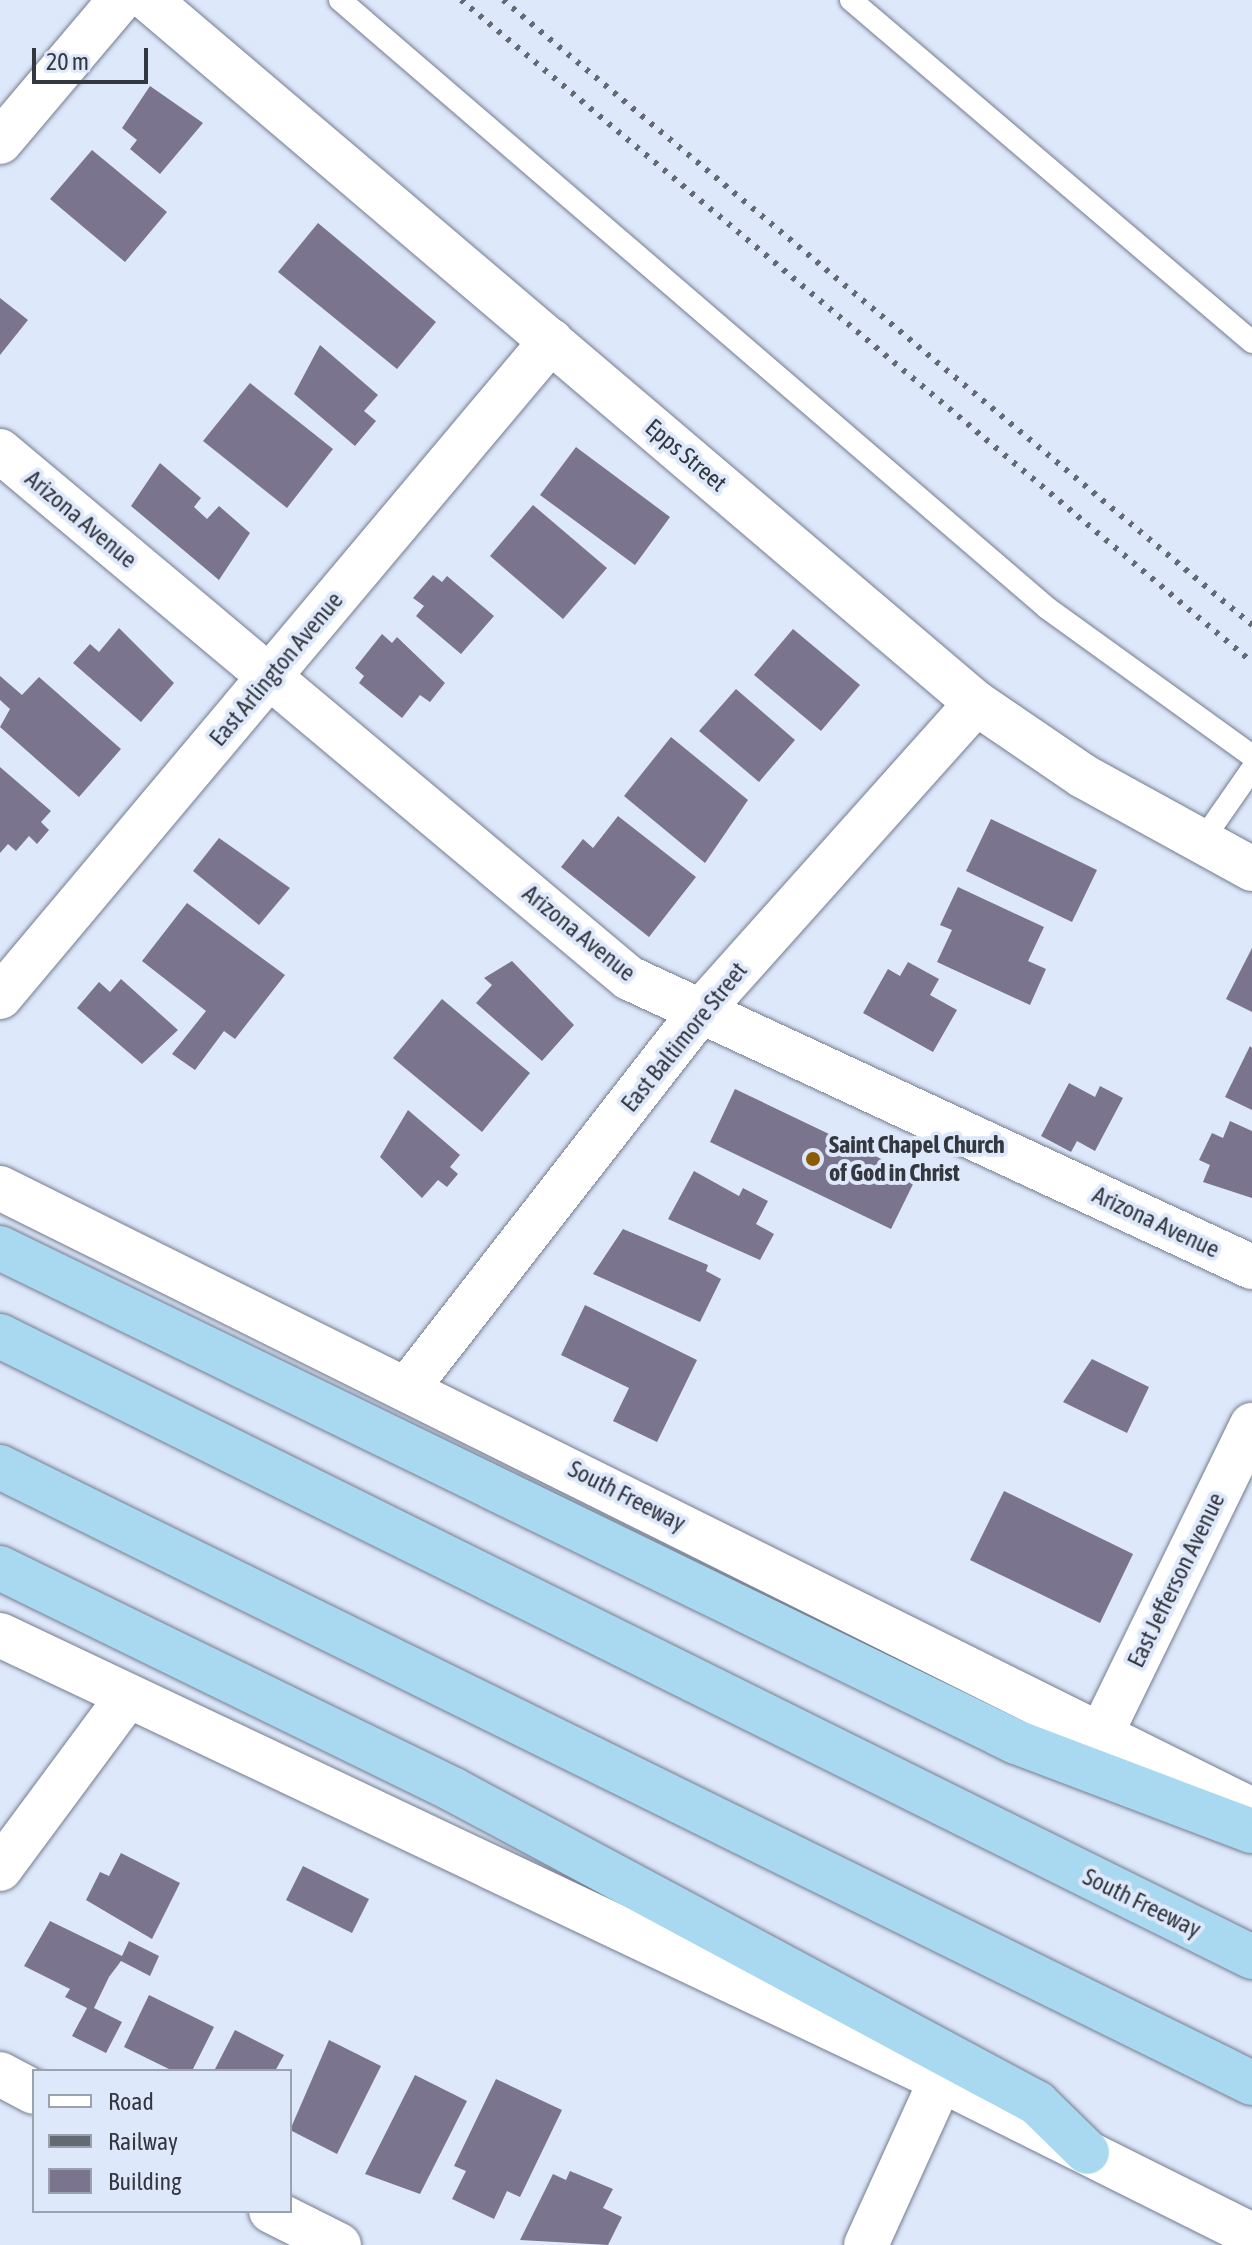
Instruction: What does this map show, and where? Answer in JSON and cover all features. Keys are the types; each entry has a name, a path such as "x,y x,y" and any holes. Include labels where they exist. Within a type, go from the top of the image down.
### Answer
{"highway":[{"path":"0,1248 1016,1742 1252,1831"},
{"name":"South Freeway","path":"0,1336 1252,1957"},
{"path":"0,1467 1252,2083"},
{"path":"0,1568 496,1812 1037,2103 1087,2152"}],"street":[{"path":"0,142 120,0"},
{"name":"Epps Street","path":"149,0 976,703 1083,776 1252,869"},
{"name":"East Arlington Avenue","path":"0,997 551,341"},
{"name":"Arizona Avenue","path":"0,451 629,978 1252,1267"},
{"name":"East Baltimore Street","path":"409,1386 700,1012 976,703"},
{"name":"South Freeway","path":"0,1188 409,1386 1252,1810"},
{"name":"East Jefferson Avenue","path":"1101,1734 1252,1425"},
{"path":"0,1635 125,1700 941,2080 1252,2235"},
{"path":"0,1869 125,1700"},
{"path":"0,2074 32,2091"},
{"path":"866,2245 941,2080"},
{"path":"275,2213 339,2245"}],"lane":[{"path":"340,0 1047,608 1252,756"},
{"path":"851,0 1252,342"},
{"path":"1202,841 1252,769"}],"building":[{"path":"150,86 203,123 160,174 130,149 137,140 122,128"},
{"path":"92,150 167,212 125,262 50,199"},
{"path":"318,223 436,322 397,369 278,272"},
{"path":"0,298 28,320 0,355"},
{"path":"320,345 378,395 364,411 376,421 355,446 294,394"},
{"path":"250,383 333,449 287,508 203,441"},
{"path":"576,447 670,517 635,565 540,495"},
{"path":"160,463 201,498 194,507 207,519 219,506 250,533 219,580 131,506"},
{"path":"533,505 607,568 563,619 490,556"},
{"path":"433,575 442,582 447,576 494,616 461,654 416,616 424,606 413,598"},
{"path":"119,628 174,683 141,722 73,663 90,644 99,652"},
{"path":"793,629 860,685 821,731 754,675"},
{"path":"382,634 392,643 397,637 445,683 430,702 420,695 402,718 359,683 364,676 355,668"},
{"path":"0,676 22,695 39,677 121,749 79,797 0,727 10,709 0,700"},
{"path":"736,689 795,740 759,782 699,731"},
{"path":"671,737 748,800 705,863 624,796"},
{"path":"0,767 51,811 41,822 49,830 37,844 29,836 16,851 8,844 0,853"},
{"path":"618,816 696,877 649,937 561,867 583,839 593,848"},
{"path":"991,819 1097,870 1072,922 966,871"},
{"path":"219,838 290,888 259,925 193,871"},
{"path":"958,887 1044,927 1028,961 1046,969 1030,1005 937,962 952,930 940,925"},
{"path":"187,903 285,975 235,1039 224,1031 195,1070 172,1054 206,1011 142,961"},
{"path":"1252,948 1252,1012 1226,999"},
{"path":"512,961 574,1025 542,1061 476,1003 492,985 484,978"},
{"path":"908,962 939,979 930,995 957,1010 933,1052 863,1013 888,969 900,976"},
{"path":"121,979 178,1030 142,1064 77,1008 99,982 110,992"},
{"path":"442,999 530,1073 482,1132 393,1058"},
{"path":"1250,1046 1252,1048 1252,1110 1225,1097"},
{"path":"1069,1083 1095,1097 1100,1086 1123,1098 1095,1151 1077,1141 1071,1152 1041,1136"},
{"name":"Saint Chapel Church of God in Christ","path":"735,1089 917,1176 891,1229 710,1142"},
{"path":"408,1110 460,1155 450,1167 458,1174 447,1187 438,1180 422,1198 380,1157"},
{"path":"1230,1121 1252,1131 1252,1198 1203,1182 1210,1165 1199,1160 1212,1133 1223,1138"},
{"path":"694,1171 739,1196 743,1188 768,1201 756,1224 774,1234 760,1260 668,1219"},
{"path":"623,1229 708,1265 706,1271 721,1279 700,1322 593,1274"},
{"path":"585,1305 697,1360 657,1442 613,1421 629,1388 561,1355"},
{"path":"1092,1359 1149,1387 1127,1433 1063,1402"},
{"path":"1004,1491 1133,1554 1100,1623 970,1560"},
{"path":"121,1853 180,1883 152,1939 86,1900 100,1872 109,1876"},
{"path":"303,1866 369,1899 352,1933 286,1900"},
{"path":"50,1921 122,1956 129,1941 159,1956 150,1976 121,1961 109,1977 94,2008 122,2022 106,2053 72,2036 87,2008 65,1997 70,1989 24,1966"},
{"path":"149,1995 214,2027 193,2069 169,2069 124,2047"},
{"path":"235,2030 284,2055 276,2069 215,2069"},
{"path":"329,2040 381,2066 337,2154 292,2131"},
{"path":"415,2075 467,2101 420,2194 365,2174"},
{"path":"496,2079 562,2110 520,2197 507,2191 494,2219 452,2199 466,2171 454,2166"},
{"path":"570,2171 613,2189 603,2208 622,2217 608,2245 520,2240 553,2174 566,2180"}],"railway":[{"path":"461,0 1252,662"},
{"path":"503,0 1252,625"}],"place":[{"name":"Saint Chapel Church of God in Christ","path":"813,1159"}]}
